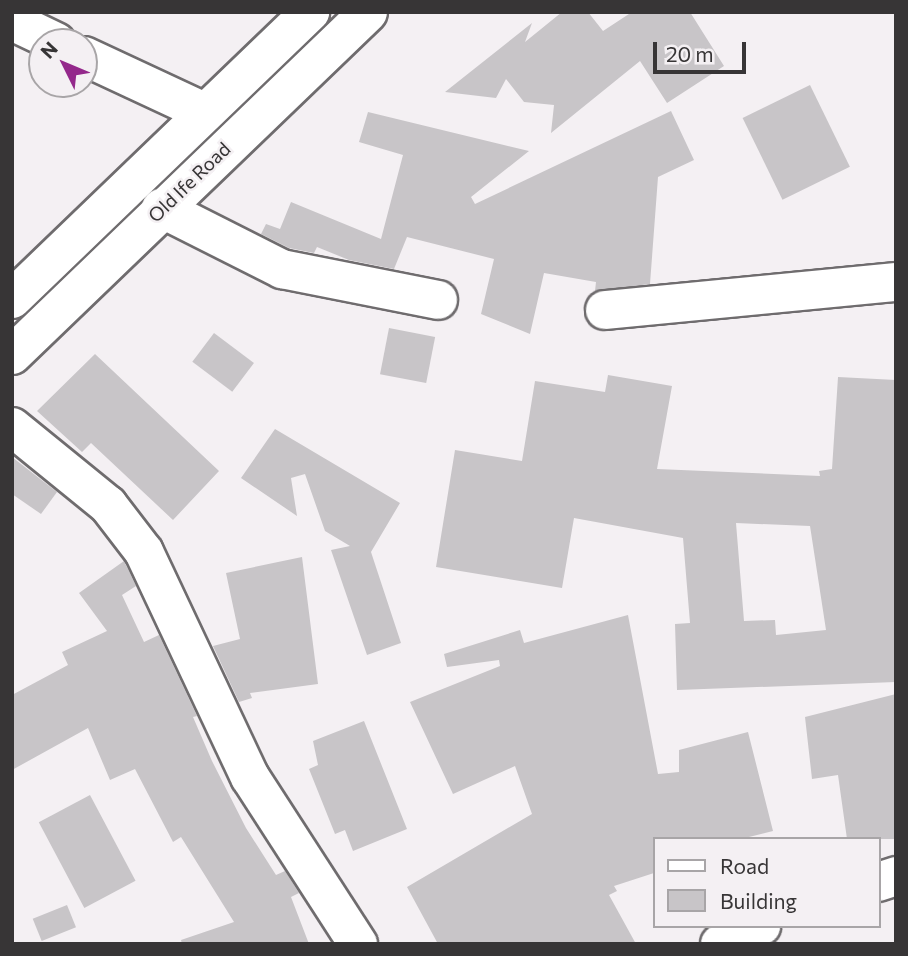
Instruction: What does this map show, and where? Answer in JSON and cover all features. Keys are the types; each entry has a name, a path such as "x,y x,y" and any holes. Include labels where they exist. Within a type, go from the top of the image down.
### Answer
{"street":[{"name":"Old Ife Road","path":"12,299 310,12"},
{"name":"Old Ife Road","path":"12,355 161,208 368,12"},
{"path":"12,21 28,29"},
{"path":"98,62 204,112"},
{"path":"161,208 282,269 438,300"},
{"path":"605,310 896,282"},
{"path":"12,427 108,505 144,552 250,777 358,944"},
{"path":"720,944 756,928"}],"building":[{"path":"562,12 588,12 603,31 632,12 690,12 724,66 667,103 640,61 551,133 554,105 524,102 506,79 496,98 445,92 532,23 525,42"},
{"path":"810,85 850,167 782,200 743,118"},
{"path":"671,111 694,160 658,177 650,284 595,291 596,282 544,273 530,334 481,314 494,259 407,237 394,269 349,260 317,247 314,253 289,248 261,234 266,224 280,229 291,202 381,239 403,155 359,142 368,112 529,151 471,197 475,204"},
{"path":"389,328 435,337 426,383 380,374"},
{"path":"214,333 254,363 232,392 192,362"},
{"path":"95,354 219,471 173,520 91,443 82,452 37,411"},
{"path":"608,375 672,386 657,469 820,476 819,471 832,469 838,377 896,380 896,682 677,690 675,624 690,623 683,538 574,518 562,588 436,567 455,450 522,461 535,381 605,392","holes":["736,523 810,526 826,630 776,635 775,620 744,621"]},
{"path":"275,429 400,503 371,552 401,643 367,655 331,550 350,546 325,531 305,474 291,478 297,516 241,478"},
{"path":"12,457 57,492 41,514 12,494"},
{"path":"302,557 318,684 250,693 252,698 239,702 213,646 240,639 226,573"},
{"path":"124,561 136,586 122,595 144,642 159,635 197,716 193,717 212,761 246,828 276,875 285,871 299,893 291,897 309,944 182,944 181,940 234,922 181,837 173,842 135,769 110,780 88,728 12,770 12,695 68,665 62,652 107,631 79,593"},
{"path":"628,615 658,774 679,772 679,750 748,732 773,831 749,837 652,837 652,874 614,886 617,891 609,895 636,944 438,944 407,887 532,814 515,766 453,794 410,702 500,666 499,660 447,667 444,654 520,630 524,643"},
{"path":"896,694 896,839 847,837 838,775 812,779 805,717"},
{"path":"364,721 407,829 353,851 345,830 335,834 309,769 318,765 313,741"},
{"path":"90,795 136,881 84,908 39,822"},
{"path":"67,905 76,927 42,941 33,919"}]}
